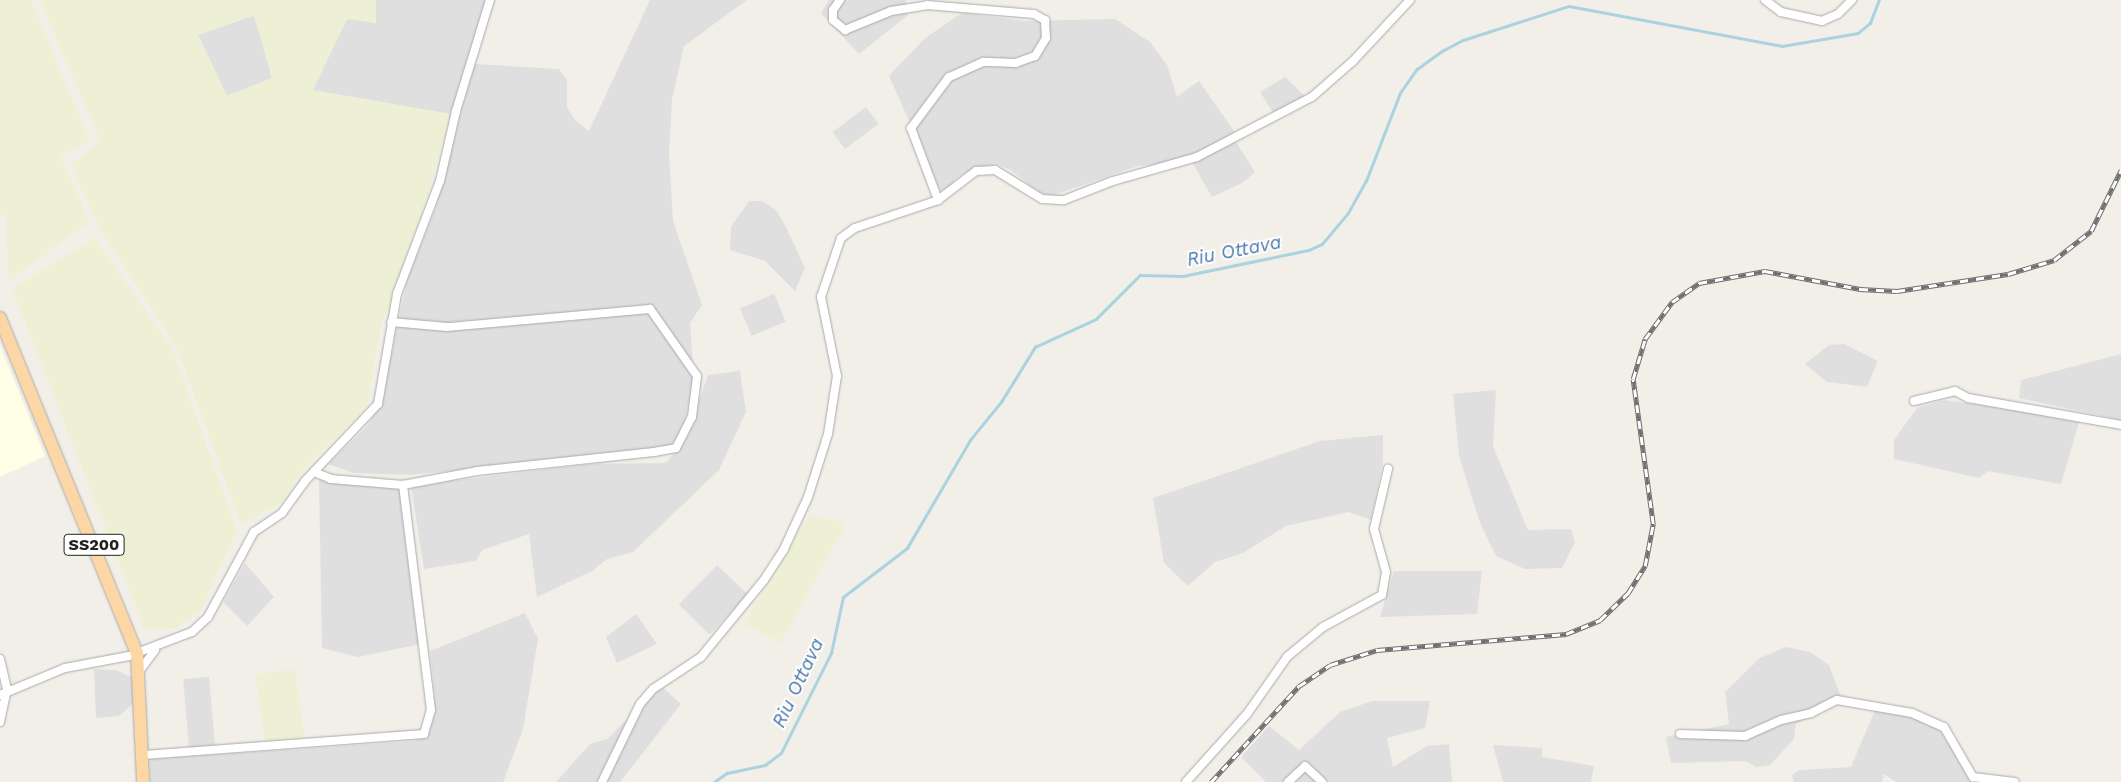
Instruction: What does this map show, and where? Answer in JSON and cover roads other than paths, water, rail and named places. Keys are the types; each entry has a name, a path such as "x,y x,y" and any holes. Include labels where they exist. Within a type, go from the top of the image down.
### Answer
{"main road":[{"name":"SS200","path":"0,318 137,653 144,755 143,782"}],"street":[{"path":"0,695 8,689 65,668 137,653 192,632 208,617 254,532 282,513 314,472 378,404 397,294 440,180 456,111 490,0"},
{"path":"840,0 834,10 834,20 845,30 891,11 927,5 1034,14 1045,20 1046,38 1035,56 1016,63 983,62 949,77 911,128 938,200"},
{"path":"602,782 640,704 653,689 700,657 764,580 784,549 808,497 828,434 837,376 821,297 841,238 855,228 938,200 976,171 995,170 1042,199 1064,200 1113,181 1197,157 1312,97 1352,62 1410,0"},
{"path":"1765,0 1781,12 1822,20 1838,14 1852,0"},
{"path":"314,472 331,479 403,485 476,471 676,448 692,416 697,376 650,308 447,327 391,322"},
{"path":"1914,401 1955,391 1968,398 2121,425"},
{"path":"1186,782 1248,714 1287,657 1323,627 1382,595 1386,572 1374,529 1388,469"},
{"path":"144,755 424,734 431,710 403,485"},
{"path":"130,633 140,644 163,644"},
{"path":"139,677 148,656 163,644"},
{"path":"0,659 8,689 0,722"},
{"path":"1680,734 1745,736 1782,720 1811,713 1837,700 1912,713 1944,728 1974,777 2015,782"},
{"path":"1288,782 1305,766 1322,782"}],"waterway":[{"name":"Riu Ottava","path":"714,782 727,773 765,765 781,753 831,653 843,597 907,548 970,440 1001,402 1035,347 1096,319 1140,275 1183,276 1309,250 1322,244 1348,213 1366,181 1400,93 1417,69 1442,51 1463,40 1569,6 1782,46 1858,33 1870,23 1879,0"}],"railway":[{"path":"1211,782 1299,686 1330,665 1377,650 1566,634 1600,620 1628,593 1645,566 1653,524 1633,379 1645,339 1672,302 1699,283 1765,271 1860,289 1897,291 2008,274 2054,260 2091,231 2121,170"}]}
